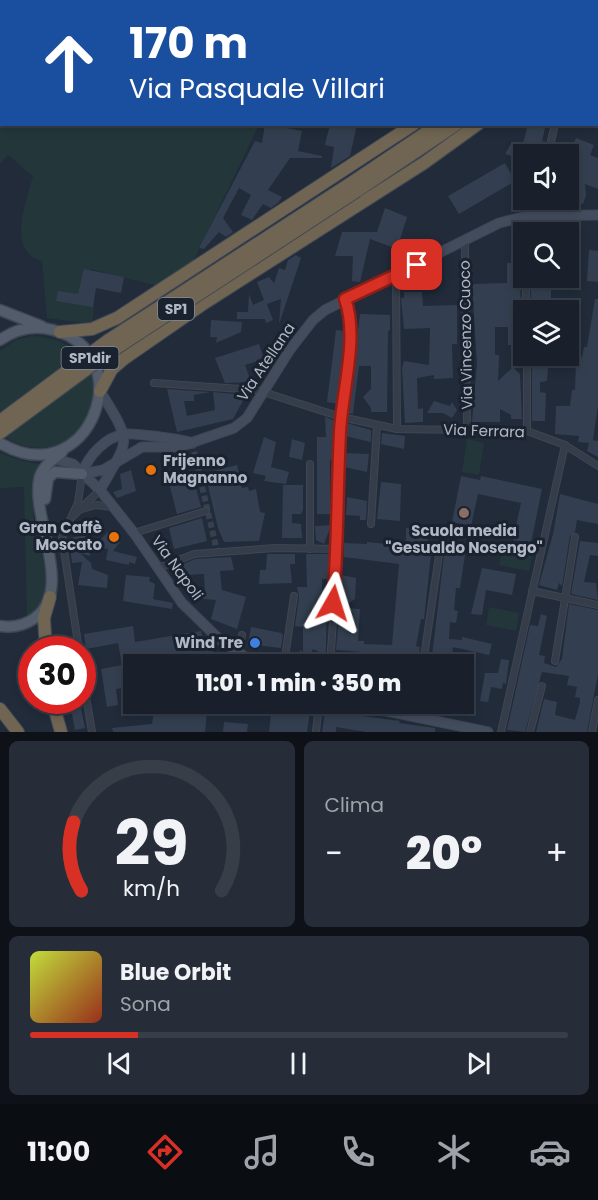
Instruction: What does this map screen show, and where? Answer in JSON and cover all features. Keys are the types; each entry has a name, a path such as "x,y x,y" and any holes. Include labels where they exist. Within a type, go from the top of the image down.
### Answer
{"highway":[{"path":"60,332 92,329 117,318 411,126"},
{"path":"354,187 436,126"},
{"name":"SP1","path":"0,420 107,341 454,126"},
{"path":"100,391 112,369 125,358 203,304 424,163 475,126"},
{"name":"SP1","path":"0,433 106,355 354,187"},
{"path":"45,636 44,618 50,597"},
{"path":"0,709 18,732"},
{"path":"56,714 61,732"}],"main road":[{"name":"Via Atellana","path":"82,474 103,470 142,447 179,447 234,428 247,418 289,351 313,320 345,299 500,223 530,216 598,215"},
{"path":"0,310 47,329"},
{"name":"SP1dir","path":"0,340 21,329 47,329 60,332 73,339 93,362 100,391 94,418 76,441 49,457"},
{"path":"42,523 47,484 51,475 59,470 82,474 88,458 93,453 124,434 100,391"},
{"name":"Via Atellana","path":"100,490 119,461 124,446 124,434 192,442"},
{"path":"0,443 23,454 49,457 40,478 42,523 52,579 50,597 33,619 14,627 0,626"},
{"name":"Via Napoli","path":"49,457 73,464 100,490 189,610 239,654"},
{"path":"402,714 467,730 488,732"}],"street":[{"path":"550,144 555,126"},
{"path":"528,222 533,210"},
{"name":"Via Vincenzo Cuoco","path":"465,241 467,429"},
{"path":"396,275 397,429"},
{"path":"331,654 338,549 341,417 352,318 345,299"},
{"path":"527,366 527,431"},
{"name":"Via Ferrara","path":"154,383 257,390 341,417 397,429 527,431 565,445 598,465"},
{"path":"371,524 377,424"},
{"path":"501,732 565,445"},
{"path":"310,464 310,549"},
{"path":"77,636 62,537 80,496 82,474"},
{"path":"70,518 100,490"},
{"path":"79,511 89,506 113,507"},
{"path":"134,533 206,511"},
{"path":"555,661 575,537"},
{"path":"158,568 194,554 338,549"},
{"path":"424,654 439,555"},
{"path":"532,591 598,606"},
{"path":"285,654 294,596"},
{"path":"239,654 242,635"},
{"path":"531,732 542,686"},
{"path":"592,732 598,700"},
{"path":"89,714 92,732"},
{"path":"316,732 318,714"}],"green space":[{"path":"0,126 259,126 179,291 90,269 94,310 92,324 47,318 42,261 31,256 24,247 21,236 23,211 33,176 8,155 0,164"},
{"path":"33,336 66,345 86,363 93,386 90,410 78,431 57,445 31,447 0,434 0,351 16,340"},
{"path":"467,439 484,443 479,475 462,472"},
{"path":"0,453 39,464 33,511 46,582 44,595 38,607 27,616 24,487 0,488"},
{"path":"503,547 533,553 529,571 499,565"},
{"path":"489,607 519,613 516,631 486,625"}],"building":[{"path":"265,126 302,131 298,151 322,156 322,158 290,158 268,190 282,197 271,208 263,204 252,220 241,215 251,195 239,188 223,218 233,232 226,237 219,232 204,249 199,248 255,141 262,143"},
{"path":"330,126 357,126 350,156 331,168 334,147 325,145"},
{"path":"528,126 546,126 542,141 545,144 523,144"},
{"path":"576,138 594,145 590,155 598,158 598,189 585,184 586,195 583,204 579,203 579,144 573,144"},
{"path":"511,144 513,145 513,157 505,154"},
{"path":"505,163 513,177 513,182 459,214 448,196"},
{"path":"385,208 407,217 397,249 370,239 360,282 352,281 353,256 335,256 342,232 377,232"},
{"path":"589,250 598,251 598,282 587,281"},
{"path":"296,255 301,258 279,324 281,299 267,304 273,320 266,323 265,319 237,319 237,312 248,312 249,294 253,305 264,300 257,282 269,277 274,283 279,268 285,270 288,260"},
{"path":"507,263 513,263 513,288 520,288 521,300 513,300 513,345 508,345 508,327 495,327 495,355 499,355 498,381 513,367 520,374 522,419 511,419 511,415 500,409 500,422 472,422 477,363 472,284 507,283"},
{"path":"84,269 124,277 121,293 96,288 93,307 56,301 58,291 78,294"},
{"path":"531,288 551,288 551,300 531,300"},
{"path":"404,292 422,292 423,306 457,305 457,344 452,344 453,378 434,379 434,375 417,378 418,409 423,408 423,422 405,423 402,368 404,361 429,365 430,328 404,329 401,298 404,298"},
{"path":"595,299 598,299 598,405 593,440 598,441 598,457 587,451 589,443 578,442 579,436 555,434 556,406 570,406 572,390 575,390 576,366 579,366 579,356 582,357 584,347 587,347"},
{"path":"360,314 390,315 387,412 371,412 371,408 363,397 371,389 371,366 359,366 353,414 347,413"},
{"path":"211,320 242,322 241,332 216,343 217,337 210,337"},
{"path":"336,330 345,331 338,404 327,402"},
{"path":"259,344 264,359 245,365 251,382 225,383 215,358"},
{"path":"532,366 548,366 547,381 540,382 540,392 546,393 545,421 532,421"},
{"path":"167,389 211,392 194,395 194,401 184,401 187,416 215,410 213,392 246,395 233,419 177,432"},
{"path":"434,401 450,406 452,402 457,410 452,418 443,413 427,413"},
{"path":"325,417 336,421 334,460 330,460 330,514 317,514 317,437 326,437"},
{"path":"346,423 371,430 371,442 345,436"},
{"path":"382,433 405,436 404,449 381,444"},
{"path":"264,437 276,442 271,467 289,472 286,484 264,481 266,476 253,473"},
{"path":"292,439 305,443 302,460 289,457"},
{"path":"345,453 369,454 367,472 345,467"},
{"path":"237,465 242,488 248,487 249,491 256,489 260,512 265,513 259,541 224,542 218,528 205,473"},
{"path":"131,470 136,491 117,498 113,492 122,489 120,474"},
{"path":"192,473 201,507 177,514 168,479"},
{"name":"Scuola media \"Gesualdo Nosengo\"","path":"461,476 480,480 481,476 542,489 531,543 513,540 521,503 478,494 471,526 452,522"},
{"path":"381,482 401,484 400,521 377,519"},
{"path":"283,485 303,485 303,510 301,514 292,514 292,523 301,524 302,538 282,538"},
{"path":"560,494 598,504 598,524 577,520 575,532 570,536 562,586 559,583 557,590 539,585 553,534"},
{"path":"347,497 367,501 366,520 360,520 360,516 346,515"},
{"path":"202,518 207,541 174,549 169,528"},
{"path":"331,525 324,544 316,540 315,526"},
{"path":"406,528 428,531 427,549 434,553 431,555 424,619 421,619 416,646 420,647 419,654 364,654 363,652 336,650 338,627 345,608 360,609 358,641 364,641 364,644 392,645 399,564 344,557 344,543 367,544 367,542 406,546"},
{"path":"108,532 120,542 113,551 137,557 135,564 129,562 129,565 106,560 108,549 102,548 99,541"},
{"path":"87,535 90,556 80,553 91,563 92,569 108,575 107,588 78,585 82,562 72,563 69,538"},
{"path":"580,541 598,543 598,556 590,555 584,582 596,583 598,600 571,594"},
{"path":"445,547 466,548 460,588 456,588 454,610 458,611 456,623 450,622 449,639 462,640 462,637 492,644 489,655 453,647 452,654 432,654"},
{"path":"267,554 295,554 295,564 290,564 292,583 259,584 260,570 266,570"},
{"path":"306,554 330,554 331,579 322,579 322,590 327,590 325,654 313,649 311,654 298,654 300,650 303,652 303,627 295,626 299,597 297,587 307,587"},
{"path":"231,557 234,570 220,571 222,590 246,597 237,629 211,619 216,600 203,599 200,592 205,592 204,574 184,575 183,564 195,559"},
{"path":"482,568 516,574 512,595 486,590 482,615 471,614"},
{"path":"126,575 150,577 149,581 155,584 153,599 173,603 172,609 123,601"},
{"path":"341,575 356,578 355,599 346,605 346,602 340,602"},
{"path":"569,604 598,610 598,674 587,732 536,732 544,699 557,702 555,715 575,720 580,702 580,698 575,697 577,687 567,685 569,676 542,672 525,732 507,730 530,625 538,626 541,614 547,616 539,655 545,656 544,663 556,667 562,659"},
{"path":"133,626 135,642 201,631 205,647 212,646 213,654 123,654 123,688 116,689 118,705 107,707 101,669 122,665 118,643 96,647 96,636 84,636 84,634"},
{"path":"251,627 281,633 283,635 281,648 248,644"},
{"path":"501,659 509,660 506,684 503,683 502,689 491,687 488,702 480,701 485,673 498,673"},
{"path":"72,714 82,714 85,728 75,730"},
{"path":"154,714 207,714 205,732 113,732 112,728 152,724"},
{"path":"271,714 310,714 307,732 269,732"},
{"path":"325,714 348,714 435,728 435,732 366,732 336,727 336,732 322,732"},
{"path":"224,722 248,724 247,732 223,732"}],"tunnel":[{"path":"192,443 217,551"}],"place":[{"name":"Frijenno Magnanno","path":"151,470"},
{"name":"Scuola media \"Gesualdo Nosengo\"","path":"464,513"},
{"name":"Gran Caffè Moscato","path":"114,537"},
{"name":"Wind Tre","path":"255,643"}],"route":[{"path":"333,603 338,549 340,432 352,318 345,299 417,265"}]}
